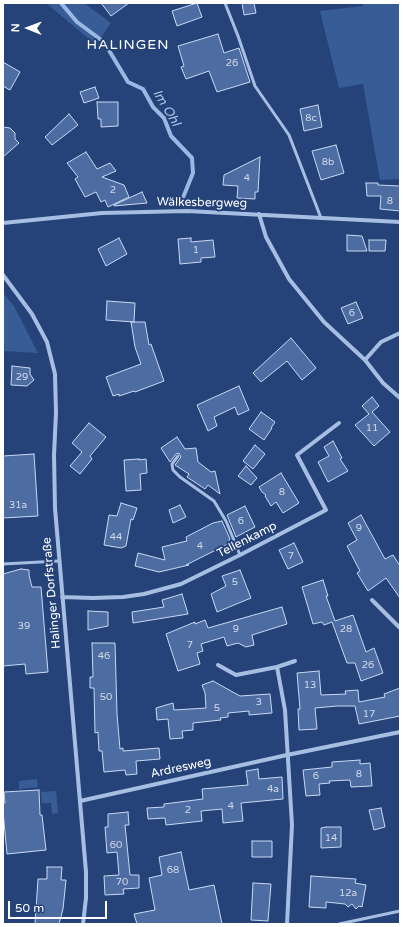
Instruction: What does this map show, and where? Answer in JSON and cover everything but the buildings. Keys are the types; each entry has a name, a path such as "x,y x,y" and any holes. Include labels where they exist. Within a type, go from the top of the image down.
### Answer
{"street":[{"name":"Wälkesbergweg","path":"3,223 102,213 187,211 400,222"},
{"path":"259,214 266,237 289,279 324,322 365,360 383,383 400,398"},
{"name":"Halinger Dorfstraße","path":"3,275 32,314 47,342 55,374 55,501 86,878 86,898 83,924"},
{"path":"365,360 380,342 400,333"},
{"name":"Tellenkamp","path":"62,596 116,598 144,594 181,584 326,510 297,456 339,423"},
{"path":"372,600 400,628"},
{"path":"218,665 236,675 277,667 295,661"},
{"path":"277,667 285,710 292,824 287,924"},
{"name":"Ardresweg","path":"80,801 287,755 400,732"}],"lane":[{"path":"224,3 238,36 255,86 289,135 321,218"},
{"path":"178,456 172,464 173,470 180,477 214,501 226,521 240,555"},
{"path":"3,564 59,561"},
{"path":"339,924 400,911"}],"shaded area":[{"path":"46,3 84,3 111,23 96,45"},
{"path":"363,3 400,3 400,179 380,180 363,84 339,88 320,11 363,6"},
{"path":"3,293 14,306 38,353 3,351"},
{"path":"37,779 38,787 19,789 19,781"},
{"path":"56,791 58,813 52,814 51,803 42,803 41,792"}],"waterway":[{"name":"Im Ohl","path":"61,3 77,22 104,42 128,82 143,89 153,107 164,118 171,136 192,158 193,173 182,200"}],"district":[{"name":"HALINGEN","path":"128,45"}]}
